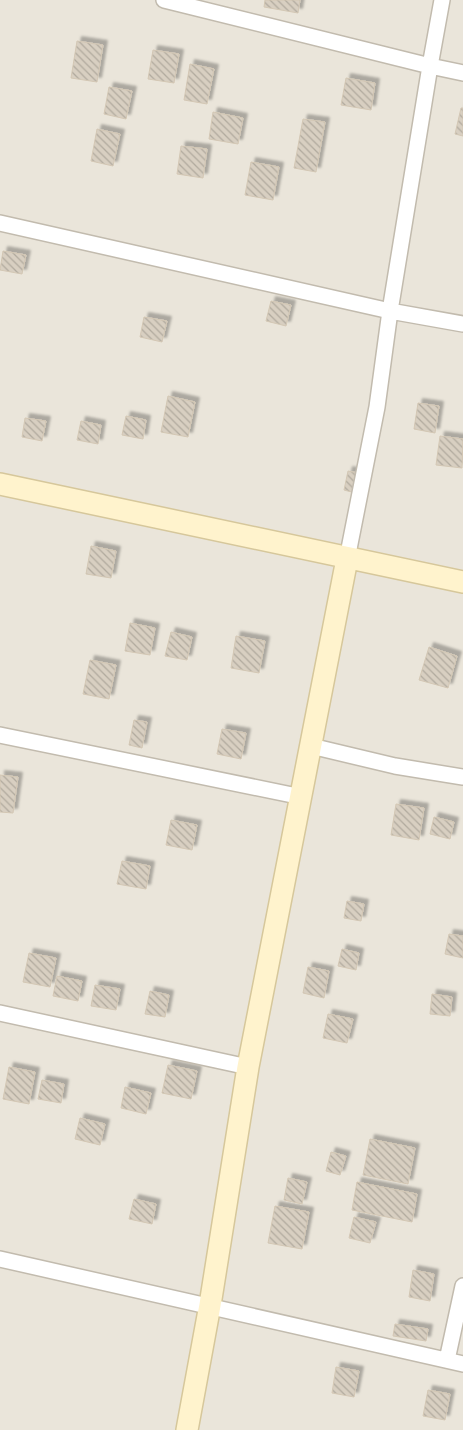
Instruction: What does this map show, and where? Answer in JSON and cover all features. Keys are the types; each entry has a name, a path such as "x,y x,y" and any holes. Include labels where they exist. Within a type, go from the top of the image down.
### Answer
{"street":[{"path":"164,0 463,73"},
{"path":"187,1430 210,1305 248,1067 377,407 390,311 442,0"},
{"path":"0,223 390,311 463,324"},
{"path":"0,484 347,559 463,582"},
{"path":"0,735 302,797"},
{"path":"311,746 395,766 463,777"},
{"path":"0,1013 248,1067"},
{"path":"0,1258 463,1364"},
{"path":"447,1360 463,1286"}],"shaded area":[{"path":"0,0 463,0 463,1430 0,1430"}],"building":[{"path":"265,0 300,0 298,13 264,7"},
{"path":"77,41 103,45 97,82 71,78"},
{"path":"153,50 179,54 174,83 148,79"},
{"path":"190,64 214,69 207,104 184,100"},
{"path":"346,78 375,83 371,110 341,105"},
{"path":"109,87 132,91 126,119 104,114"},
{"path":"461,108 463,108 463,136 455,134"},
{"path":"213,112 243,118 238,144 209,139"},
{"path":"303,119 325,122 316,172 294,168"},
{"path":"97,129 120,134 113,166 91,161"},
{"path":"181,146 207,149 203,178 177,174"},
{"path":"251,162 279,167 273,200 245,195"},
{"path":"3,251 26,255 22,274 0,270"},
{"path":"271,301 291,305 286,326 266,321"},
{"path":"144,317 167,321 162,342 140,337"},
{"path":"168,396 195,402 188,437 161,432"},
{"path":"418,403 439,406 435,433 414,429"},
{"path":"126,416 146,420 143,439 122,435"},
{"path":"25,418 46,421 42,441 22,437"},
{"path":"81,421 101,425 98,444 77,440"},
{"path":"440,436 463,439 462,468 436,465"},
{"path":"348,471 363,474 359,494 344,490"},
{"path":"91,546 116,551 111,578 86,574"},
{"path":"130,623 155,628 150,655 125,651"},
{"path":"171,632 192,637 187,660 165,656"},
{"path":"236,636 265,641 259,673 231,668"},
{"path":"429,647 457,656 448,688 419,680"},
{"path":"90,660 116,665 109,699 83,694"},
{"path":"134,720 147,722 142,748 129,745"},
{"path":"222,729 246,733 241,759 217,754"},
{"path":"0,775 18,777 13,813 0,812"},
{"path":"396,804 424,808 419,840 391,835"},
{"path":"434,817 454,822 450,839 430,834"},
{"path":"171,820 197,825 192,850 166,845"},
{"path":"122,861 150,866 146,889 117,884"},
{"path":"347,901 364,904 361,921 344,918"},
{"path":"449,934 463,936 463,958 445,954"},
{"path":"342,949 359,953 356,970 338,966"},
{"path":"29,953 56,958 50,987 23,982"},
{"path":"308,967 329,971 324,998 303,993"},
{"path":"57,976 82,981 78,1001 53,996"},
{"path":"95,985 120,989 116,1010 91,1006"},
{"path":"150,991 169,995 165,1017 145,1014"},
{"path":"432,994 452,997 450,1016 430,1014"},
{"path":"328,1014 353,1019 347,1043 323,1038"},
{"path":"168,1065 197,1071 191,1099 162,1093"},
{"path":"9,1067 35,1072 29,1104 3,1099"},
{"path":"42,1080 64,1084 61,1103 38,1099"},
{"path":"125,1087 151,1093 146,1114 121,1108"},
{"path":"80,1118 105,1124 100,1145 75,1139"},
{"path":"370,1139 415,1148 408,1184 363,1175"},
{"path":"331,1152 346,1156 340,1175 326,1171"},
{"path":"288,1178 307,1182 302,1204 284,1200"},
{"path":"357,1182 417,1194 412,1222 352,1210"},
{"path":"134,1199 156,1204 152,1224 129,1219"},
{"path":"275,1206 309,1212 302,1249 268,1243"},
{"path":"354,1217 376,1222 370,1243 349,1238"},
{"path":"413,1270 434,1274 430,1301 409,1297"},
{"path":"395,1324 428,1329 426,1341 393,1336"},
{"path":"336,1367 359,1371 354,1397 332,1393"},
{"path":"428,1390 450,1394 445,1420 423,1416"}]}
